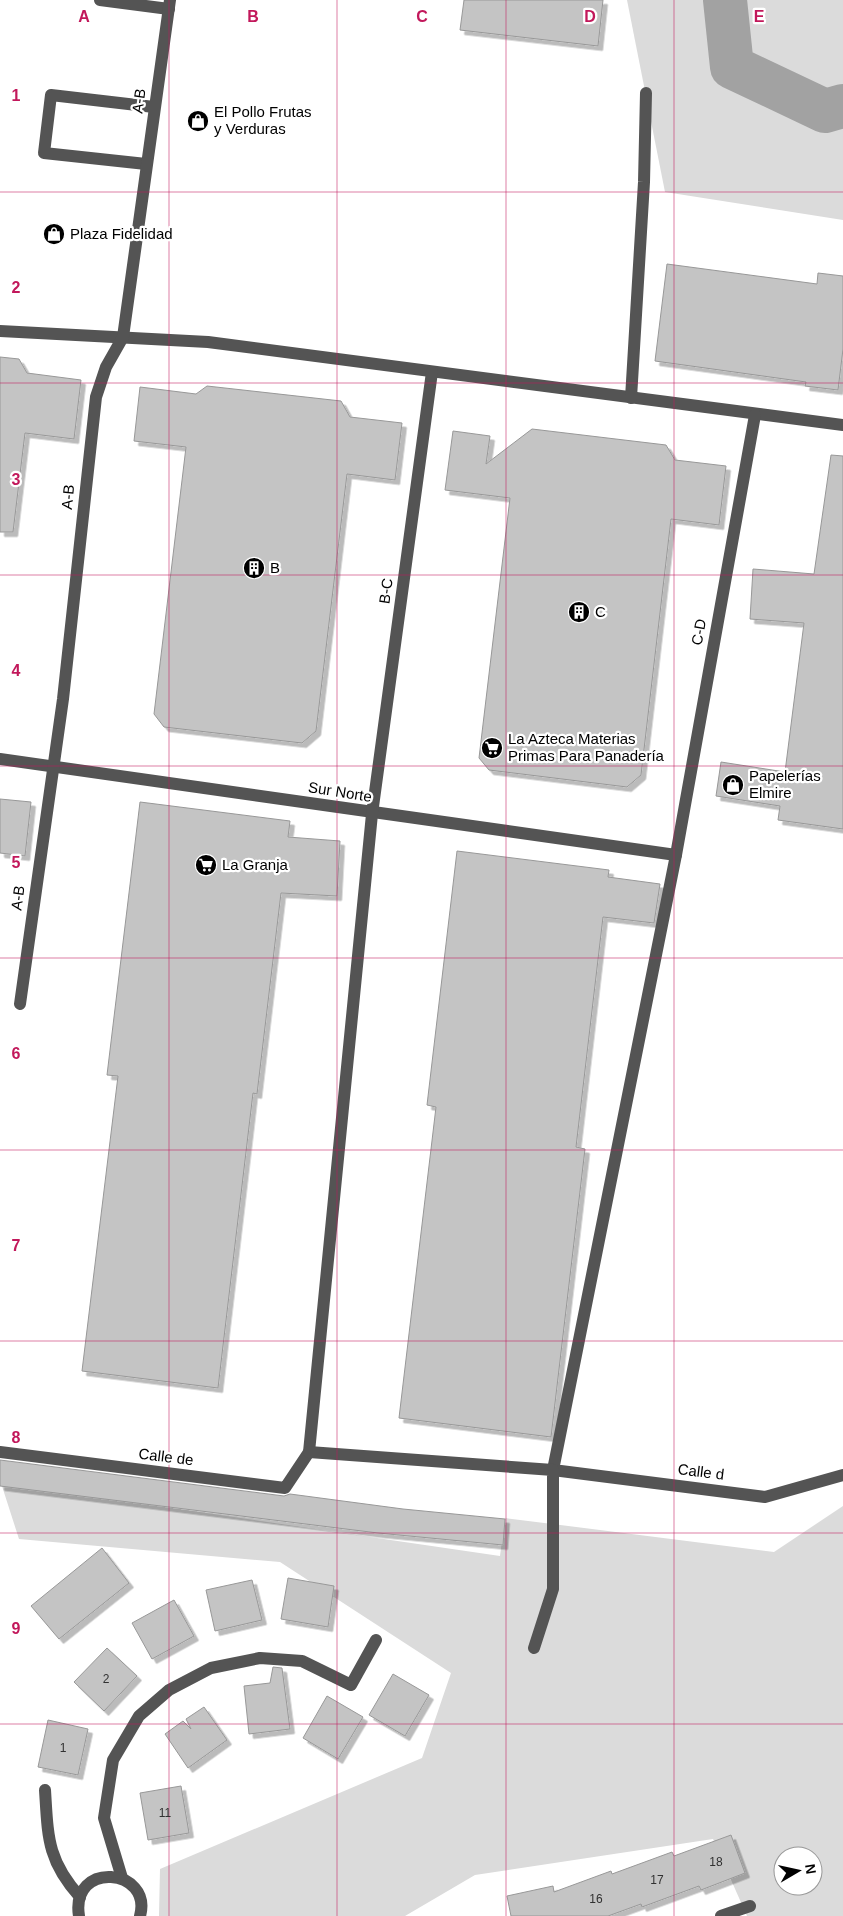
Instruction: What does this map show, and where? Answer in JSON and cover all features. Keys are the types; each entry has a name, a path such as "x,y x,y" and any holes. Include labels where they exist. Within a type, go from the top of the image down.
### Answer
{"street":[{"path":"100,0 170,5"},
{"name":"A-B","path":"20,1004 63,699 96,397 106,367 123,338 146,164 170,5"},
{"path":"631,398 644,182 646,93"},
{"path":"146,164 44,153 51,95 154,108"},
{"path":"0,330 208,342 843,425"},
{"name":"B-C","path":"308,1452 372,814 432,372"},
{"name":"C-D","path":"534,1648 553,1589 553,1470 676,855 755,415"},
{"name":"Sur Norte","path":"0,759 53,765 372,814 676,855"},
{"name":"Calle de","path":"0,1452 285,1488 308,1452"},
{"name":"Calle d","path":"308,1452 553,1470 765,1497 843,1474"},
{"path":"122,1878 104,1818 113,1760 139,1716 169,1690 211,1668 260,1658 302,1661 351,1685 376,1640"},
{"path":"45,1790 48,1843 63,1878 80,1897"},
{"path":"79,1916 80,1897 85,1888 97,1878 112,1876 122,1878 138,1892 141,1902 140,1916"},
{"path":"721,1916 750,1906"}],"shaded area":[{"path":"627,0 843,0 843,220 665,192"},
{"path":"1,1483 500,1556 505,1518 774,1552 843,1506 843,1916 747,1916 713,1839 475,1875 405,1916 159,1916 160,1869 422,1758 451,1673 280,1562 19,1539"}],"building":[{"path":"464,0 603,0 598,46 460,30"},
{"path":"667,264 817,284 818,273 843,276 843,349 838,390 805,386 806,382 655,361"},
{"path":"0,357 19,359 27,373 81,380 74,439 25,433 13,532 0,532"},
{"name":"B","path":"207,386 341,401 350,417 402,423 395,480 347,474 316,731 302,743 164,727 154,714 186,447 134,441 140,387 196,394"},
{"name":"C","path":"532,429 666,445 675,460 726,466 719,525 671,519 641,775 627,787 489,770 479,758 510,498 445,490 453,431 490,436 486,464"},
{"path":"831,455 843,456 843,829 778,820 780,806 716,796 721,762 785,772 804,623 750,619 753,569 814,574"},
{"path":"0,799 31,802 25,856 0,853"},
{"path":"140,802 290,821 288,837 340,841 337,896 281,893 257,1094 253,1093 218,1388 82,1371 118,1076 107,1075"},
{"path":"457,851 609,870 608,877 660,884 654,923 603,917 576,1147 585,1149 551,1437 399,1418 436,1107 427,1105"},
{"path":"0,1460 284,1496 290,1494 403,1509 505,1519 503,1545 378,1533 0,1486"},
{"path":"102,1548 129,1583 59,1639 31,1606"},
{"path":"288,1578 334,1586 328,1627 281,1619"},
{"path":"252,1580 262,1620 215,1631 206,1590"},
{"path":"174,1600 194,1636 152,1659 132,1623"},
{"path":"107,1648 137,1676 104,1711 74,1682"},
{"path":"273,1667 282,1668 290,1729 249,1734 244,1686 270,1683"},
{"path":"393,1674 429,1695 405,1736 369,1715"},
{"path":"327,1696 363,1717 338,1759 303,1738"},
{"path":"204,1707 227,1740 188,1768 165,1734 183,1721 191,1729 186,1719"},
{"path":"48,1720 88,1729 78,1775 38,1767"},
{"path":"181,1786 189,1833 148,1840 140,1793"},
{"path":"731,1835 745,1873 701,1890 699,1886 642,1907 641,1904 608,1916 511,1916 507,1896 553,1886 554,1892 611,1871 612,1874 672,1852 674,1856"}],"waterway":[{"path":"725,0 732,67 825,111 843,106"}],"place":[{"name":"El Pollo Frutas y Verduras","path":"198,121"},
{"name":"Plaza Fidelidad","path":"54,234"},
{"name":"B","path":"254,568"},
{"name":"C","path":"579,612"},
{"name":"La Azteca Materias Primas Para Panadería","path":"492,748"},
{"name":"Papelerías Elmire","path":"733,785"},
{"name":"La Granja","path":"206,865"}]}
